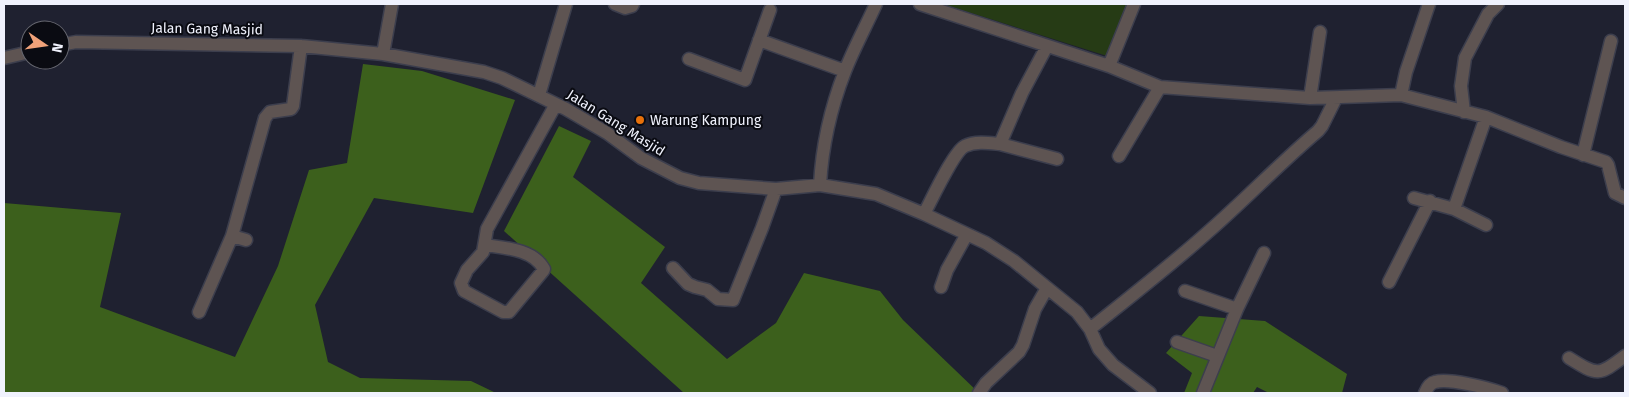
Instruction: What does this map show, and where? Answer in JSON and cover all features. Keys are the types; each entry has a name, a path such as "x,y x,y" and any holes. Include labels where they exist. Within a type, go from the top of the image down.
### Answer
{"street":[{"path":"383,54 392,4"},
{"path":"539,96 566,4"},
{"path":"615,4 626,8 633,4"},
{"path":"820,185 821,164 827,133 845,71 876,4"},
{"path":"920,4 939,7 959,16 1109,66 1160,87 1310,98 1401,95 1486,117 1561,147 1606,162 1615,193 1625,198"},
{"path":"1109,66 1134,4"},
{"path":"1401,95 1406,72 1429,4"},
{"path":"1464,112 1461,86 1465,58 1488,14 1498,4"},
{"path":"689,59 745,80 770,10"},
{"path":"1310,98 1320,32"},
{"path":"759,40 845,71"},
{"path":"1583,155 1611,41"},
{"name":"Jalan Gang Masjid","path":"70,43 114,42 301,46 383,54 484,72 502,78 556,104 607,133 641,158 680,178 699,182 776,189 820,185 876,194 986,243 1014,260 1077,312 1090,329 1099,349 1113,365 1150,393"},
{"path":"198,312 232,236 264,118 270,112 291,109 293,106 301,46"},
{"path":"1000,144 1022,94 1047,46"},
{"path":"4,58 20,54"},
{"path":"1119,156 1160,87"},
{"path":"1090,329 1194,244 1261,185 1286,158 1322,126 1336,98"},
{"path":"485,245 520,251 538,261 544,268 543,272 509,312 503,312 464,291 462,279 476,258 483,252 488,229 556,104"},
{"path":"1454,209 1486,117"},
{"path":"924,214 946,172 964,146 983,143 1000,144 1056,159"},
{"path":"673,268 688,284 695,288 707,290 718,299 733,300 776,189"},
{"path":"1414,198 1454,209 1486,225"},
{"path":"1389,282 1430,201"},
{"path":"941,287 967,234"},
{"path":"232,236 246,240"},
{"path":"1203,393 1237,309 1264,253"},
{"path":"979,393 986,383 1019,352 1035,309 1047,288"},
{"path":"1185,291 1237,309"},
{"path":"1177,342 1217,356"},
{"path":"1569,358 1591,371 1605,371 1625,356"},
{"path":"1425,393 1434,382 1452,382 1490,388 1502,393"}],"green space":[{"path":"947,4 1127,4 1107,56"},
{"path":"363,64 422,71 515,100 473,213 374,198 315,305 328,362 360,378 471,381 496,393 4,393 4,203 121,213 100,307 235,357 278,266 309,170 347,163"},
{"path":"559,126 591,141 573,177 665,247 641,283 727,359 776,323 804,273 880,291 903,320 979,393 684,393 504,231"},
{"path":"1199,316 1265,321 1347,374 1342,393 1269,393 1257,387 1253,393 1184,393 1192,373 1166,353"}],"place":[{"name":"Warung Kampung","path":"640,120"}]}
